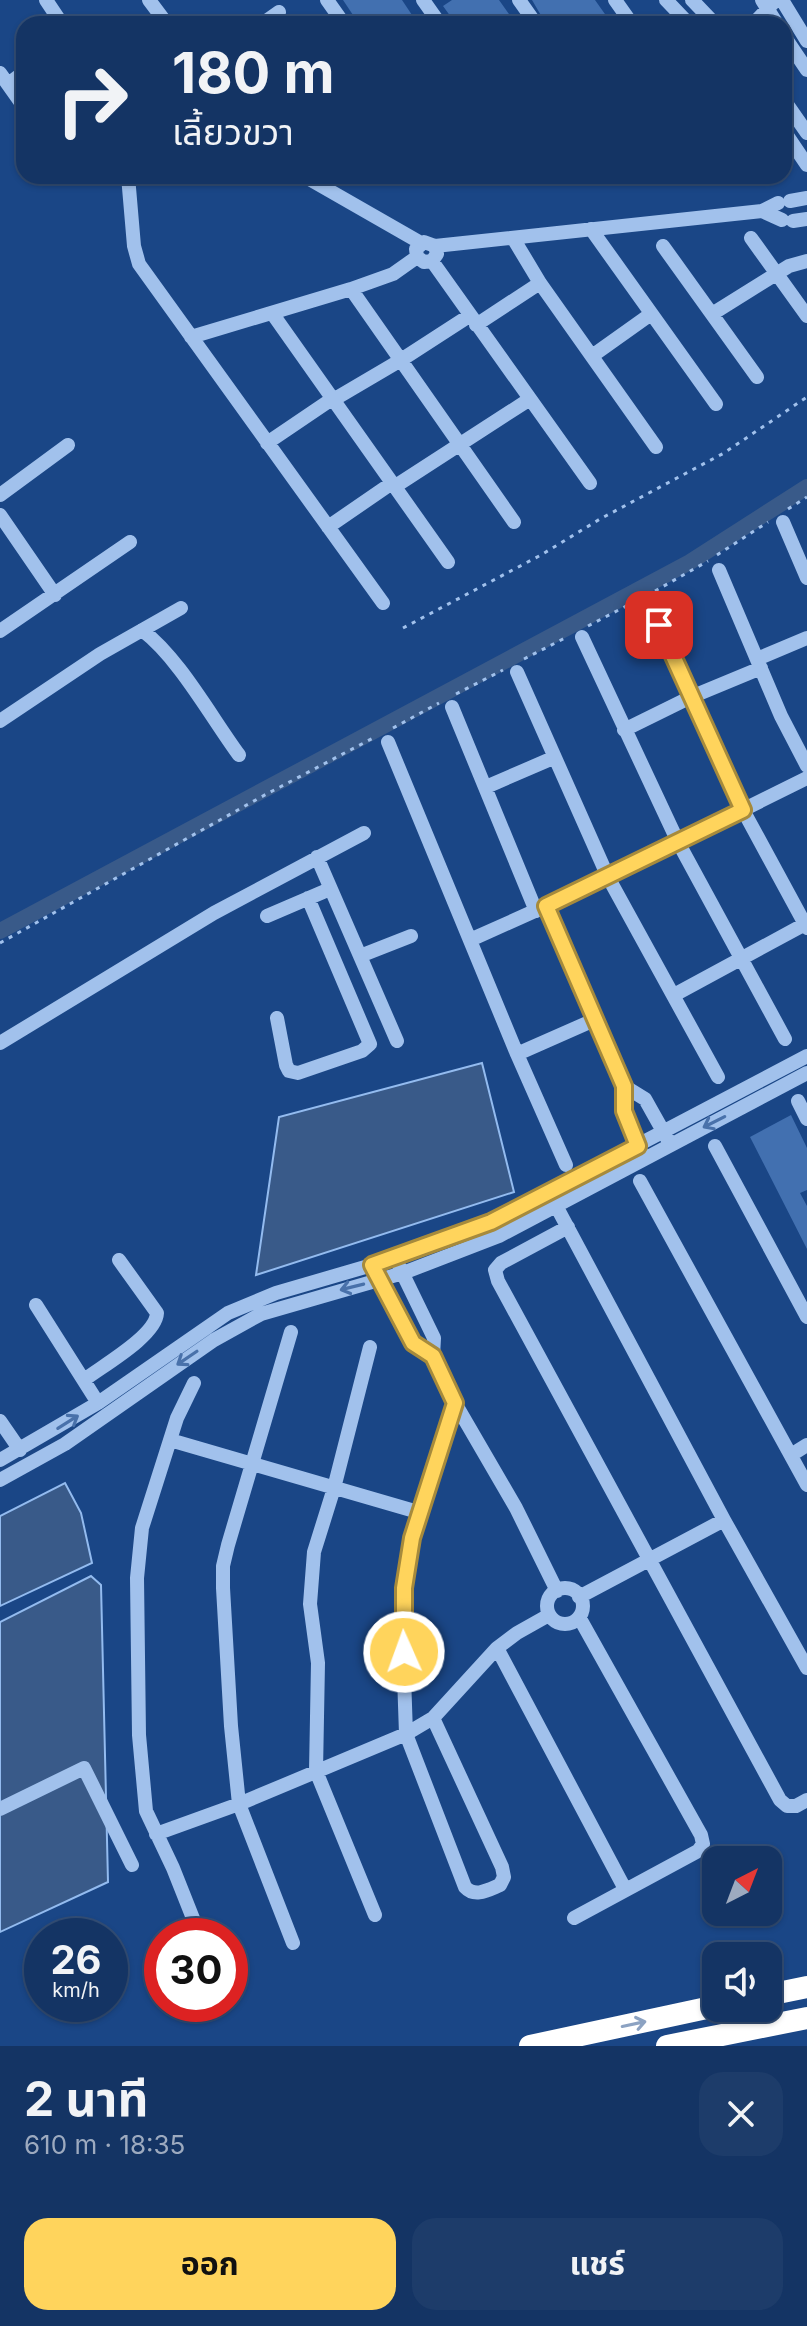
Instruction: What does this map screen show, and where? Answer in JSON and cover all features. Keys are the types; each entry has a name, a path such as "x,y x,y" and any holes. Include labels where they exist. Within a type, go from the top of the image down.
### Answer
{"highway":[{"path":"782,1992 807,1987"},
{"path":"530,2046 702,2009"},
{"path":"667,2046 807,2018"}],"street":[{"path":"433,16 443,0"},
{"path":"666,0 681,16"},
{"path":"692,0 707,16"},
{"path":"273,16 279,12"},
{"path":"792,24 807,41"},
{"path":"792,48 807,70"},
{"path":"4,79 16,96"},
{"path":"792,111 807,133"},
{"path":"792,143 807,165"},
{"path":"129,184 134,246 139,264 383,603"},
{"path":"317,184 426,252 590,483"},
{"path":"191,337 393,274 426,252 513,238 762,211 784,202 807,198"},
{"path":"762,211 794,220"},
{"path":"591,229 716,404"},
{"path":"513,238 540,283 656,447"},
{"path":"751,238 807,316"},
{"path":"663,246 757,377"},
{"path":"712,314 777,273 807,261"},
{"path":"267,443 401,360 540,283"},
{"path":"351,289 514,522"},
{"path":"272,313 448,562"},
{"path":"592,356 651,314"},
{"path":"328,527 530,399"},
{"path":"0,495 68,445"},
{"path":"0,515 55,595"},
{"path":"779,518 807,578"},
{"path":"0,631 130,542"},
{"path":"719,570 781,716 807,766"},
{"path":"647,597 743,810 806,925 674,995"},
{"path":"0,721 100,654 181,608"},
{"path":"142,630 155,641 201,699 239,755"},
{"path":"581,632 678,842 785,1039"},
{"path":"624,730 807,638"},
{"path":"515,667 608,877 718,1077"},
{"path":"449,702 624,1086 624,1111 641,1153"},
{"path":"388,742 566,1165"},
{"path":"486,787 553,758"},
{"path":"470,940 608,877 807,778"},
{"path":"0,1043 214,913 364,833"},
{"path":"317,857 397,1041"},
{"path":"267,916 330,889"},
{"path":"277,1018 286,1065 293,1072 298,1073 362,1051 370,1044 308,898"},
{"path":"360,956 411,936"},
{"path":"517,1054 594,1020"},
{"path":"0,1480 65,1444 214,1340 261,1314 403,1273 499,1236 557,1207 641,1153 780,1079 807,1056"},
{"path":"780,1079 807,1073"},
{"path":"624,1086 645,1099 667,1139"},
{"path":"798,1101 807,1119"},
{"path":"715,1146 807,1317"},
{"path":"0,1460 98,1403 206,1326 250,1303 372,1265 491,1222 550,1192 641,1153"},
{"path":"640,1181 807,1485"},
{"path":"550,1192 724,1520 807,1668"},
{"path":"568,1227 501,1263 495,1270 498,1281 780,1800 787,1806 796,1806 807,1800"},
{"path":"394,1256 434,1338 433,1356 455,1403 516,1508 557,1591"},
{"path":"84,1380 145,1335 157,1319 157,1313 119,1260"},
{"path":"372,1265 413,1343 433,1356"},
{"path":"36,1305 98,1403"},
{"path":"291,1332 223,1566 231,1726 239,1804 293,1943"},
{"path":"370,1347 334,1488 314,1552 310,1604 318,1663 316,1771 375,1915"},
{"path":"193,1918 146,1811 139,1735 137,1578 142,1528 177,1418 194,1383"},
{"path":"433,1718 502,1867 504,1877 500,1885 477,1894 465,1887 406,1734 402,1618 407,1565 418,1512 455,1403"},
{"path":"0,1421 20,1450"},
{"path":"170,1440 418,1512"},
{"path":"791,1455 807,1445"},
{"path":"579,1597 724,1520"},
{"path":"574,1918 698,1851 703,1844 701,1835 579,1617 582,1607 579,1597 567,1589 557,1591 547,1603 549,1615 555,1621 565,1624 579,1617"},
{"path":"156,1834 239,1804 406,1734 433,1718 497,1648 549,1615"},
{"path":"497,1648 625,1889"},
{"path":"0,1809 84,1768 132,1865"}],"path":[{"path":"403,628 724,453 807,397"},
{"path":"0,943 261,797 647,597 779,518 807,497"}],"water":[{"path":"482,1063 514,1192 256,1275 279,1117"},
{"path":"65,1483 81,1513 92,1563 0,1606 0,1516"},
{"path":"91,1576 101,1585 108,1882 30,1918 24,1918 24,1921 0,1932 0,1622"}],"building":[{"path":"343,0 402,0 413,16 354,16"},
{"path":"452,0 499,0 510,16 450,16 443,6"},
{"path":"532,0 595,0 606,16 541,16"},
{"path":"791,1115 807,1148 807,1190 800,1193 807,1206 807,1249 750,1137"}],"waterway":[{"path":"0,931 690,562 807,487"}],"route":[{"path":"404,1652 404,1588 412,1538 455,1403 433,1356 413,1343 372,1265 491,1222 638,1146 624,1111 624,1086 546,906 743,810 659,625"}]}
